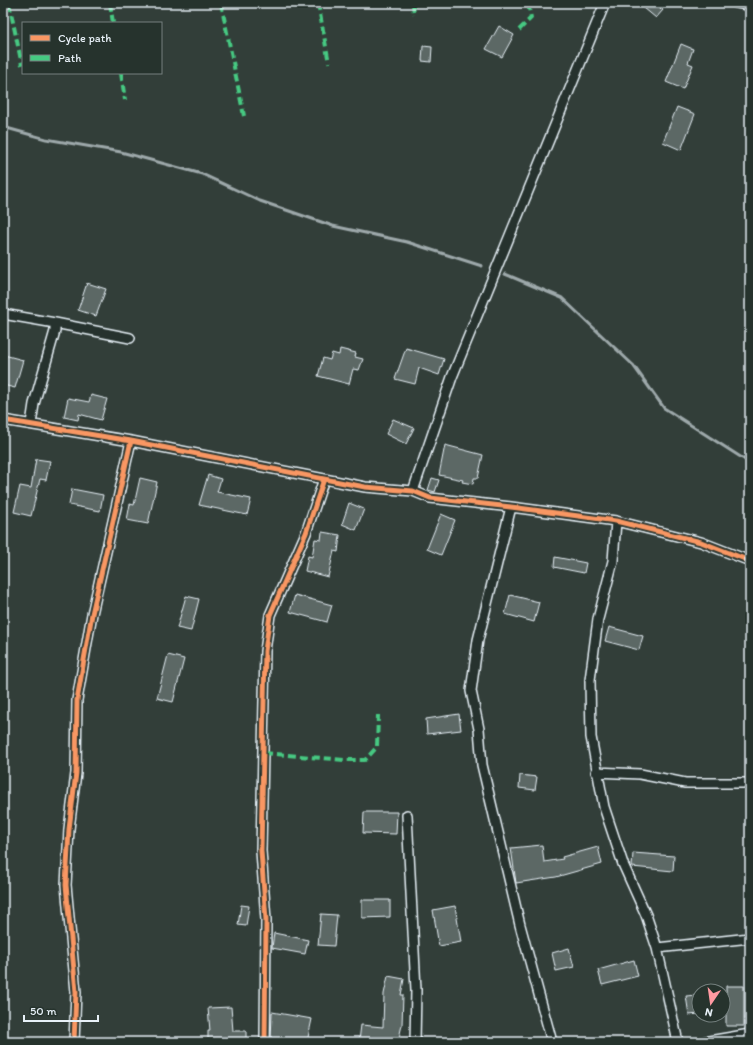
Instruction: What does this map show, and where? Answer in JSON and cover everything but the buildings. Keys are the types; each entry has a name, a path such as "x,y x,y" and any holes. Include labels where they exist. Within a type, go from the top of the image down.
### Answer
{"street":[{"path":"413,491 452,377 605,3"},
{"path":"736,3 750,6"},
{"path":"3,314 130,338"},
{"path":"31,424 34,404 55,331 55,323"},
{"path":"3,420 131,441 365,487 413,491 430,498 511,507 616,522 701,542 750,561"},
{"path":"74,1042 76,992 66,885 69,829 76,773 77,700 92,614 131,441"},
{"path":"265,1042 266,920 261,851 265,651 270,616 306,533 324,479"},
{"path":"511,507 478,640 471,691 478,729 482,765 520,924 552,1042"},
{"path":"616,522 613,561 598,619 590,680 591,737 596,772 604,807 623,864 646,915 657,948 678,1042"},
{"path":"596,772 640,774 685,782 750,783"},
{"path":"407,815 416,990 416,1042"},
{"path":"657,948 750,938"},
{"path":"703,1042 750,1034"}],"waterway":[{"path":"3,127 46,139 121,152 202,174 260,201 333,226 407,242 482,266"},
{"path":"505,274 562,298 633,365 664,408 750,463"}],"marked path":[{"path":"9,3 22,65"},
{"path":"110,3 113,22"},
{"path":"221,3 244,116"},
{"path":"318,3 329,63"},
{"path":"413,3 414,15"},
{"path":"519,30 531,18 528,3"},
{"path":"121,74 125,100"},
{"path":"264,753 345,760 365,760 377,747 378,715"}],"cycle path":[{"path":"3,420 131,441 365,487 413,491 430,498 616,521 701,542 750,561"},
{"path":"74,1042 76,992 66,885 69,829 76,773 77,700 92,614 131,441"},
{"path":"265,1042 266,920 261,851 265,651 270,615 306,533 324,479"}]}
